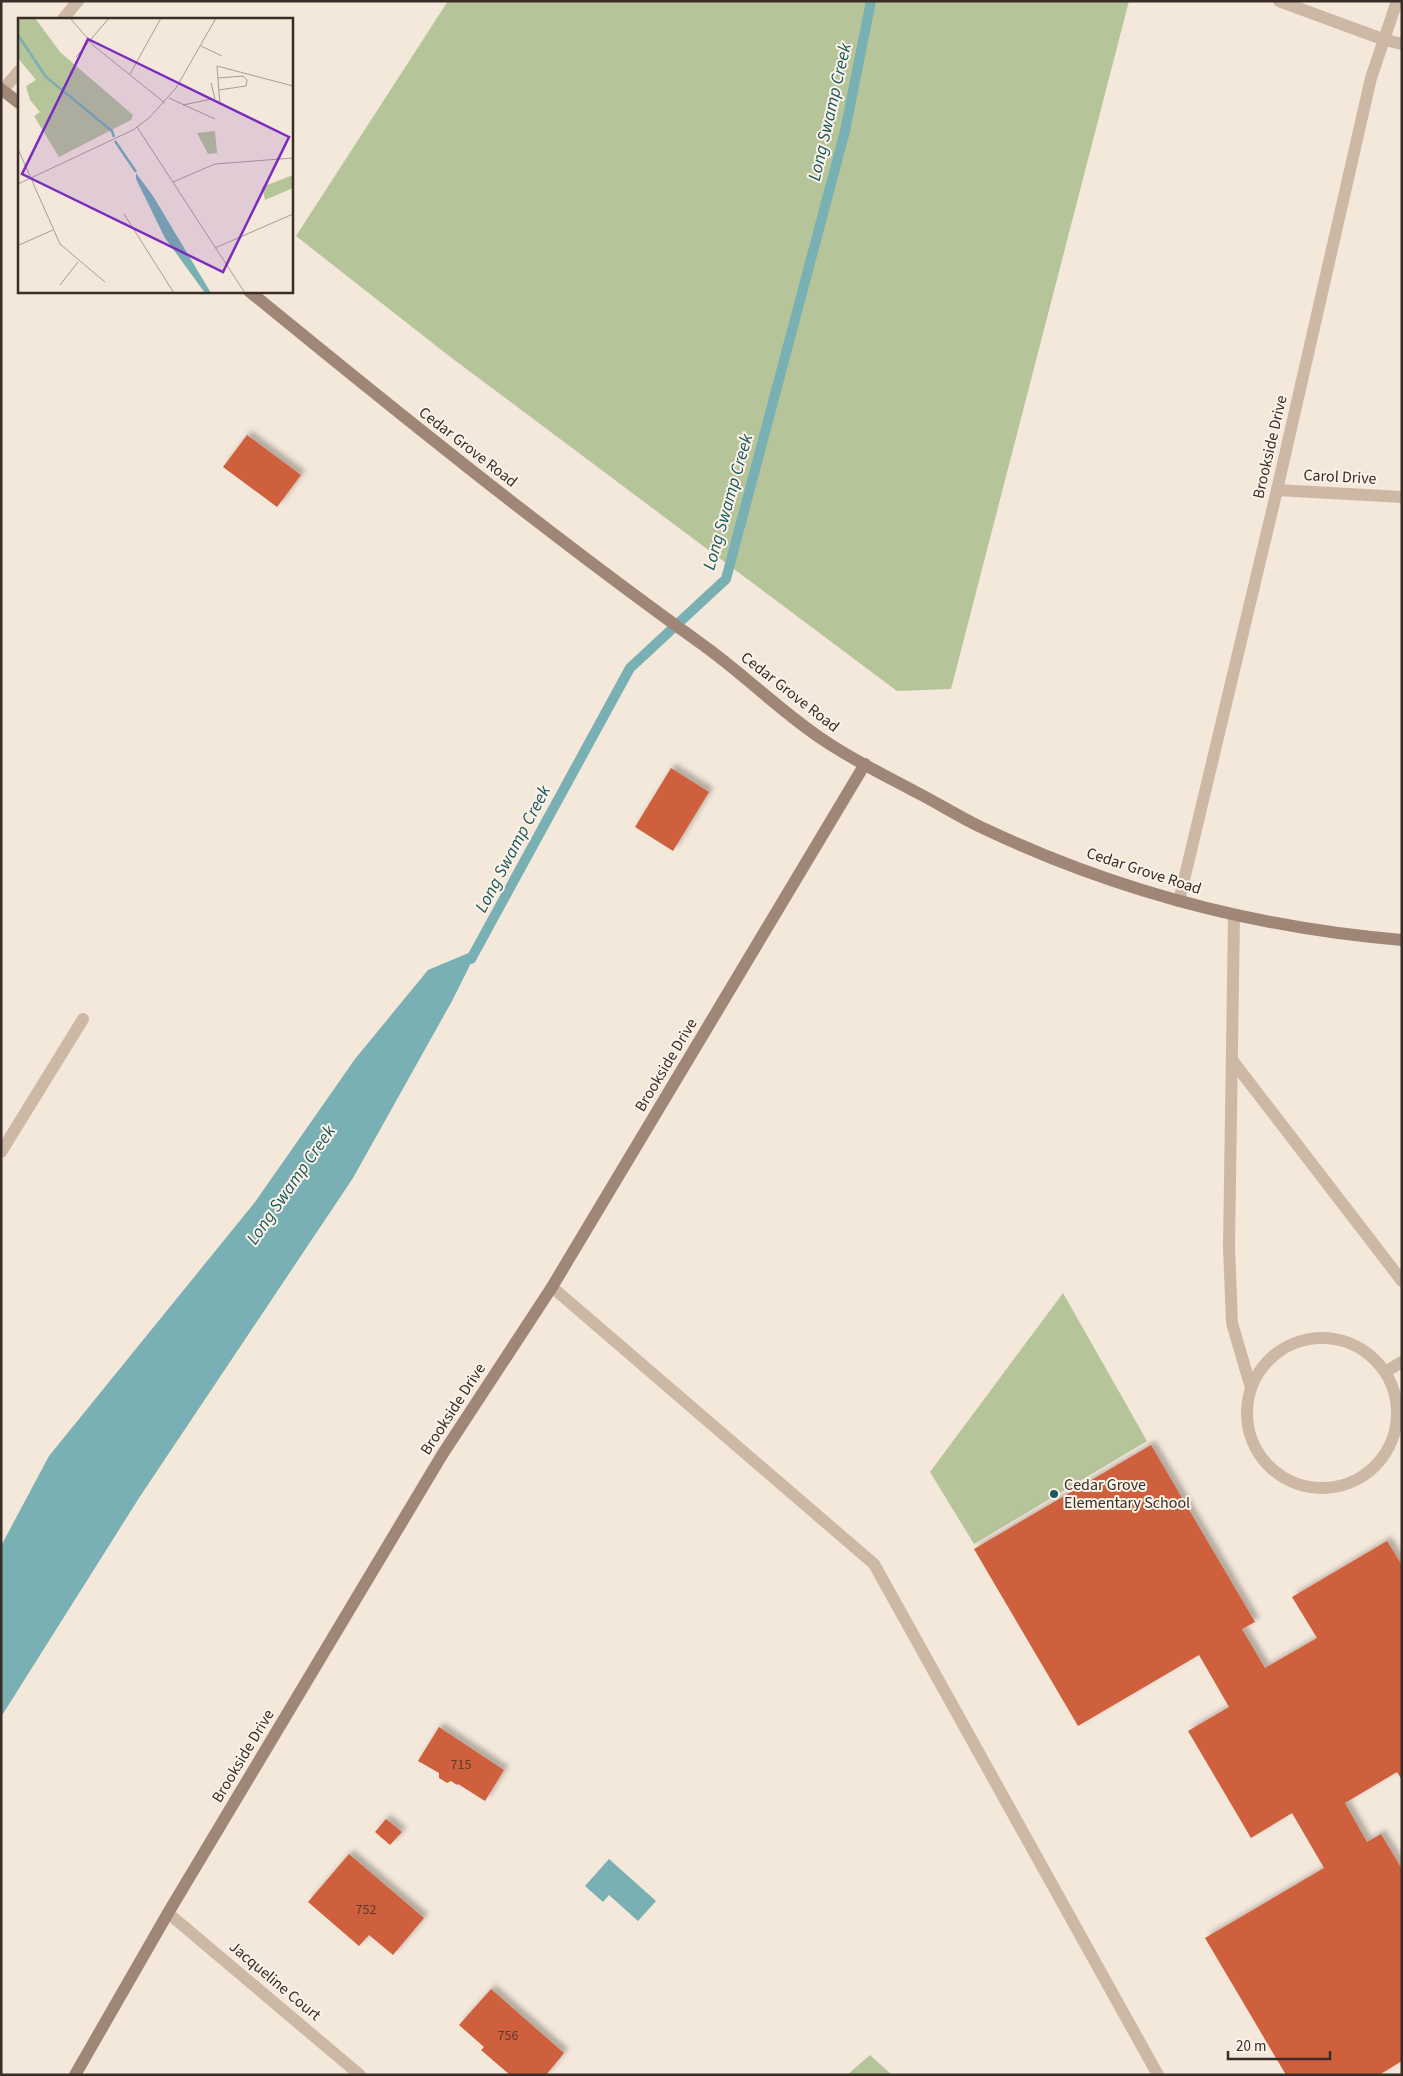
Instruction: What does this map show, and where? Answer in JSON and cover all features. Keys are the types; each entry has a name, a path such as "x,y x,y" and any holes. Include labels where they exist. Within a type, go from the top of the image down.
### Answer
{"street":[{"path":"64,18 78,1"},
{"path":"1279,1 1385,40 1402,44"},
{"name":"Brookside Drive","path":"1179,901 1277,490 1370,78 1385,40 1397,1"},
{"path":"18,72 2,90 18,102"},
{"name":"Cedar Grove Road","path":"250,292 461,464 648,606 708,649 824,741 984,829 1063,862 1179,901 1234,915 1354,936 1402,940"},
{"name":"Carol Drive","path":"1277,490 1402,497"},
{"name":"Brookside Drive","path":"75,2075 168,1913 442,1455 552,1287 865,764"},
{"path":"1234,915 1229,1247 1232,1323 1251,1388"},
{"path":"1,1152 83,1019"},
{"path":"1232,1060 1402,1281"},
{"path":"552,1287 874,1564 1158,2075"},
{"path":"1316,1339 1348,1342 1368,1354 1385,1372 1395,1395 1397,1420 1390,1445 1376,1466 1370,1471 1356,1480 1332,1488 1306,1487 1283,1477 1264,1461 1251,1439 1247,1414 1251,1388 1262,1367 1279,1351 1300,1341 1316,1339"},
{"path":"1385,1372 1402,1362"},
{"name":"Jacqueline Court","path":"168,1913 360,2075"}],"green space":[{"path":"448,1 1129,1 951,689 897,691 449,356 296,236"},
{"path":"1063,1293 1147,1441 974,1544 930,1472"},
{"path":"870,2055 892,2075 847,2075"}],"water":[{"path":"478,949 452,1001 353,1178 139,1498 1,1717 1,1546 49,1456 255,1202 355,1059 428,970"},
{"path":"609,1859 656,1901 638,1921 609,1895 603,1902 585,1886"}],"building":[{"path":"247,435 301,475 277,507 223,467"},
{"path":"671,768 709,792 673,851 635,827"},
{"path":"1151,1445 1255,1622 1242,1629 1265,1668 1317,1638 1292,1597 1387,1541 1402,1565 1402,1780 1397,1772 1345,1803 1367,1842 1381,1834 1402,1869 1402,2061 1379,2075 1286,2075 1205,1938 1324,1868 1292,1813 1251,1838 1188,1731 1229,1707 1199,1655 1078,1726 974,1549"},
{"path":"439,1727 504,1770 485,1801 458,1784 451,1781 447,1783 439,1778 439,1773 418,1761"},
{"path":"386,1819 402,1832 390,1845 375,1832"},
{"path":"349,1854 424,1918 393,1955 369,1935 359,1946 308,1902"},
{"path":"491,1989 564,2053 546,2075 510,2075 481,2050 484,2047 459,2025"}],"waterway":[{"name":"Long Swamp Creek","path":"471,959 630,668 726,579 845,131 871,1"}],"place":[{"name":"Cedar Grove Elementary School","path":"1054,1494"}]}
